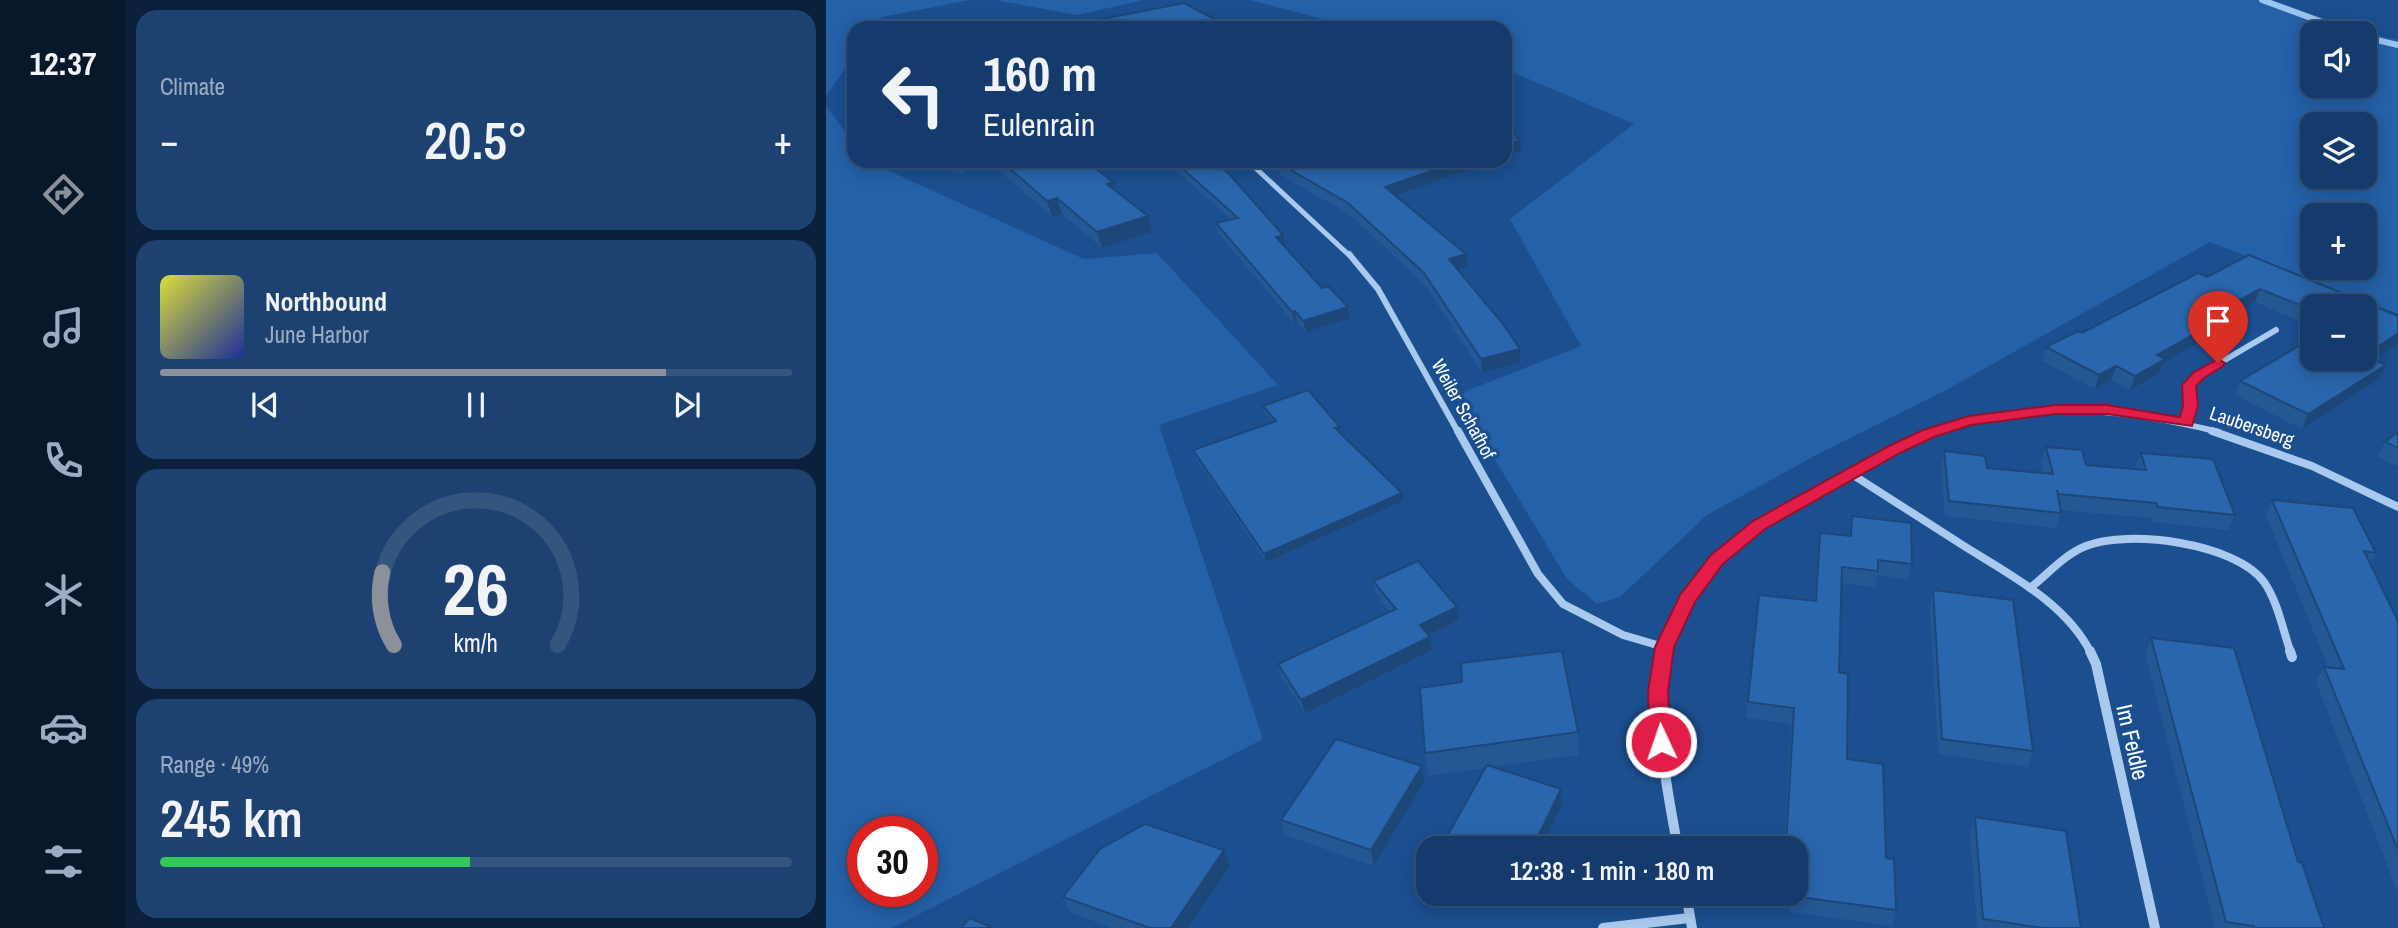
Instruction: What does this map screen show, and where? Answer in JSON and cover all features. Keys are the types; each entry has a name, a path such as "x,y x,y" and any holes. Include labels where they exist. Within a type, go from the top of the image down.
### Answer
{"street":[{"name":"Weiler Schafhof","path":"1256,168 1342,246 1378,289 1538,574 1563,604 1623,635 1664,647"},
{"path":"2187,423 2191,406 2189,385 2199,375 2276,330"},
{"name":"Laubersberg","path":"1676,836 1660,730 1658,692 1664,647 1687,600 1717,559 1759,525 1850,473 1928,433 1969,421 2011,414 2107,410 2187,423 2247,439 2359,486 2398,507"},
{"name":"Im Feldle","path":"1850,473 2029,588 2064,615 2084,639 2096,664 2155,928"},
{"path":"2029,588 2084,546 2105,540 2142,540 2218,552 2245,564 2263,581 2292,657"},
{"path":"1603,928 1690,923"}],"shaded area":[{"path":"826,0 970,0 882,17 879,21 847,21 847,66 826,96"},
{"path":"995,0 1144,0 1077,15"},
{"path":"1250,0 2272,0 2332,21 2300,21 2300,98 2377,98 2377,35 2398,40 2398,314 2377,306 2377,294 2346,294 2309,280 2377,280 2377,203 2300,203 2300,276 2210,242 1948,389 1818,454 1707,515 1620,597 1597,604 1567,579 1459,400 1466,391 1581,346 1510,219 1634,124 1512,72 1512,21 1330,21"},
{"path":"826,106 847,134 847,168 882,168 1084,259 1157,253 1278,385 1159,425 1263,739 938,905 938,816 847,816 847,907 933,907 892,928 826,928"}],"building":[{"path":"1184,3 1218,21 1093,21"},
{"path":"1512,134 1519,137 1516,138 1520,140 1512,143"},
{"path":"1009,168 1095,168 1113,182 1107,184 1148,216 1097,232 1057,198 1047,201"},
{"path":"1182,168 1222,168 1229,174 1283,235 1276,237 1322,288 1328,286 1348,307 1303,321 1295,311 1292,312 1216,223 1238,218"},
{"path":"1288,168 1440,168 1385,187 1466,254 1449,259 1503,324 1520,349 1481,359 1424,273 1348,203"},
{"path":"2249,255 2300,276 2300,280 2310,280 2344,294 2300,294 2300,305 2260,289 2198,323 2207,327 2157,355 2165,359 2135,376 2116,366 2099,375 2046,347 2078,331 2082,333 2198,273 2207,277"},
{"path":"2377,307 2398,316 2398,333 2377,348"},
{"path":"2300,345 2300,371 2376,371 2308,414 2240,381"},
{"path":"2377,361 2386,365 2377,371"},
{"path":"1308,390 1340,427 1335,428 1402,493 1264,554 1193,450 1276,421 1263,406"},
{"path":"2398,432 2398,448 2385,442"},
{"path":"2046,447 2082,450 2086,465 2146,470 2141,453 2213,459 2235,515 2158,507 2156,503 2058,494 2057,490 2061,513 1949,501 1944,451 1985,456 1987,468 2053,474"},
{"path":"2272,500 2353,508 2376,553 2364,551 2398,621 2398,850 2324,667 2344,669"},
{"path":"1852,516 1911,523 1912,564 1878,560 1878,571 1842,567 1839,672 1848,674 1847,759 1883,764 1886,858 1894,859 1896,910 1808,898 1808,836 1786,836 1794,708 1748,702 1759,595 1816,601 1820,533 1851,536"},
{"path":"1418,561 1457,607 1420,625 1430,637 1301,700 1278,664 1396,609 1373,581"},
{"path":"1933,590 2013,600 2033,751 1942,739"},
{"path":"2151,638 2234,648 2298,862 2302,863 2324,928 2254,928 2226,922"},
{"path":"1562,651 1578,732 1425,753 1420,688 1462,682 1461,663"},
{"path":"1336,739 1422,766 1371,850 1281,820"},
{"path":"1487,765 1561,789 1538,836 1447,836"},
{"path":"1975,817 2066,831 2081,928 2043,928 1983,919"},
{"path":"1145,824 1224,850 1171,928 1150,928 1063,897 1100,849"},
{"path":"970,918 993,928 961,928"}],"waterway":[{"path":"2262,0 2319,21"},
{"path":"2377,40 2398,45"}],"route":[{"path":"1661,742 1658,692 1664,647 1687,600 1717,559 1759,525 1928,433 1969,421 2056,410 2107,410 2187,423 2191,406 2189,385 2218,363"}]}
